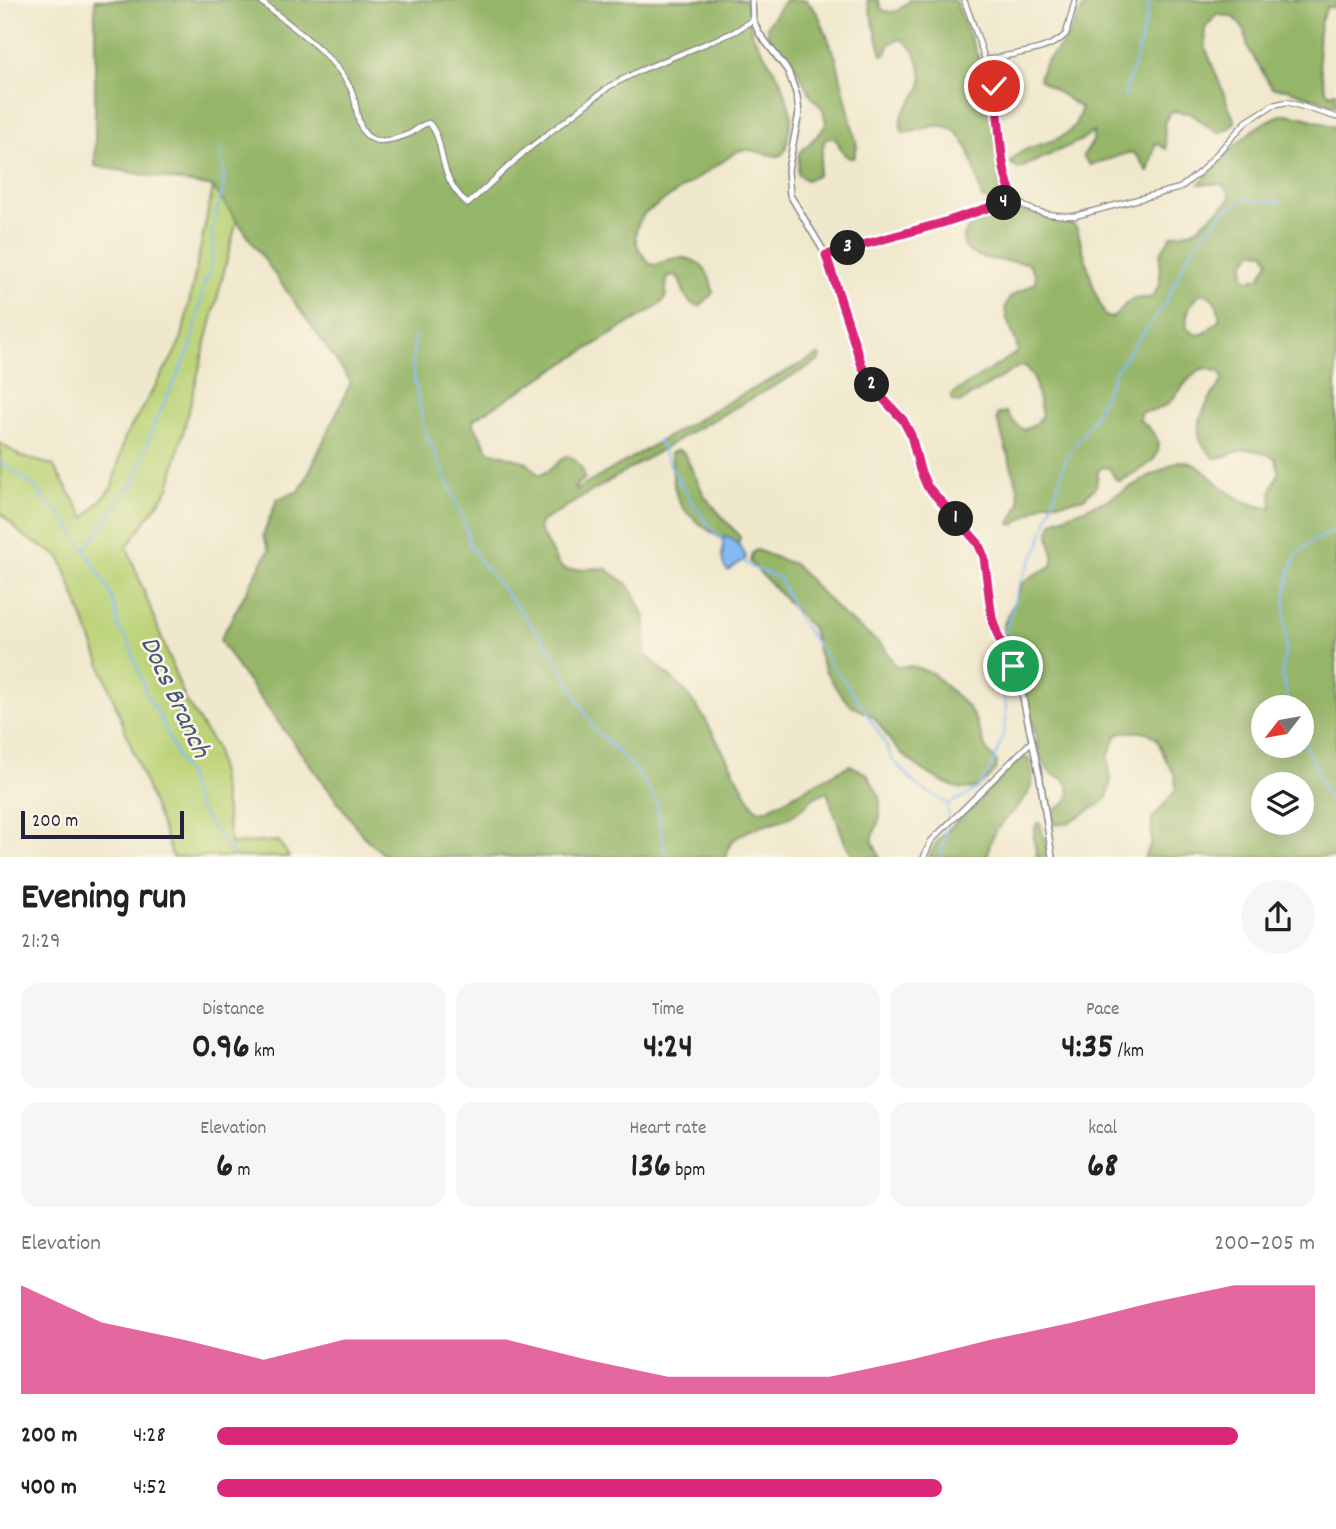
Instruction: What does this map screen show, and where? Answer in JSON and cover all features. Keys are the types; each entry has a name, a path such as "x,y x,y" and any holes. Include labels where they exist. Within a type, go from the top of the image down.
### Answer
{"street":[{"path":"259,0 336,67 355,99 361,128 370,138 383,141 409,134 420,125 429,123 436,131 445,170 452,186 468,204 523,153 610,86 734,32 754,20"},
{"path":"752,0 754,20 759,33 788,71 799,113 788,183 795,204 826,255 862,366 870,383 903,420 911,435 927,486 978,543 984,557 990,611 998,636 1020,684 1040,779 1052,857"},
{"path":"964,0 986,60 999,113 1008,188 1015,199 1042,212 1057,216 1075,216 1180,188 1192,180 1246,122 1273,105 1287,102 1336,117"},
{"path":"986,60 1037,49 1062,38 1066,34 1075,0"},
{"path":"826,255 942,223 1015,199"},
{"path":"924,857 931,841 943,828 1031,742"}],"green space":[{"path":"95,0 746,0 752,34 782,83 792,117 785,151 780,156 749,150 738,151 644,214 636,234 637,246 650,264 657,265 677,258 694,261 706,272 713,293 700,306 695,305 686,296 678,277 672,275 667,279 665,299 659,305 474,419 473,423 489,451 526,462 539,475 567,456 573,459 581,467 585,478 575,487 576,490 728,402 818,355 821,357 817,362 686,435 541,522 539,529 558,564 565,570 605,568 626,583 635,595 646,620 646,655 685,691 704,717 758,810 766,810 850,765 867,774 880,797 880,817 873,843 880,857 854,857 845,843 827,792 817,796 791,816 751,830 733,840 727,857 387,857 364,837 240,671 220,640 269,550 263,536 277,499 299,491 351,382 213,187 95,166"},
{"path":"785,0 806,0 818,14 836,58 857,146 854,158 850,158 834,138 827,138 818,175 806,180 798,175 799,153 826,124 823,109 811,96 794,64 776,49 768,36 767,26"},
{"path":"867,0 878,0 882,10 894,12 910,0 955,0 990,86 998,129 999,197 989,201 982,199 969,152 956,132 947,127 935,126 903,132 901,119 917,95 922,79 917,56 910,45 901,39 890,43 886,54 882,55"},
{"path":"1088,0 1336,0 1336,11 1327,7 1323,16 1318,48 1326,90 1330,94 1336,92 1336,106 1287,89 1272,88 1248,48 1245,31 1235,18 1217,14 1205,28 1206,49 1235,122 1227,130 1217,133 1190,113 1171,111 1164,123 1166,149 1156,143 1148,172 1132,152 1090,165 1083,156 1093,141 1093,132 1080,141 1018,169 1010,162 1019,154 1061,137 1077,122 1081,108 1039,79 1046,63 1063,43"},
{"path":"1285,114 1336,127 1336,857 1144,857 1151,844 1152,819 1176,790 1175,775 1157,739 1147,732 1123,732 1116,736 1108,757 1111,781 1107,798 1067,823 1055,825 1052,817 1054,811 1066,802 1070,793 1068,785 1064,779 1050,773 1041,758 1019,668 1003,626 1022,584 1052,566 1049,531 1055,520 1105,501 1178,461 1197,466 1238,498 1272,508 1271,492 1279,471 1275,458 1258,451 1243,450 1214,458 1204,447 1199,432 1202,416 1223,380 1220,372 1204,368 1194,374 1163,407 1141,412 1139,419 1151,430 1159,448 1150,463 1120,481 1117,481 1109,468 1102,467 1098,472 1096,486 1084,498 1046,502 1014,525 1010,524 1020,503 997,419 998,414 1006,412 1016,425 1024,430 1036,424 1042,415 1034,378 1025,366 1020,366 959,403 952,401 951,397 1018,352 1008,322 1006,306 1015,294 1035,283 1036,275 1028,263 995,260 972,253 965,247 963,239 969,227 1014,208 1074,225 1095,292 1105,316 1111,318 1131,300 1153,297 1160,283 1160,254 1172,235 1193,231 1228,202 1230,195 1222,184 1199,184 1238,143 1260,125","holes":["1254,251 1265,252 1269,261 1260,277 1248,281 1244,275 1244,263","1202,293 1216,303 1219,320 1205,333 1197,335 1187,329 1187,314 1194,300"]},
{"path":"213,187 237,220 169,488 127,547 185,699 216,748 231,844 279,841 289,857 173,857 60,557 22,535 0,512 0,443 22,457 53,465 85,518 112,487 125,437 182,337"},
{"path":"678,450 684,453 705,497 740,537 739,542 730,544 715,535 681,505 674,487 671,453"},
{"path":"756,550 794,564 844,616 884,647 896,667 911,666 932,673 967,706 986,749 997,762 996,770 990,777 971,789 949,785 920,768 897,749 873,717 849,703 825,671 811,627 750,562 752,553"},
{"path":"1021,758 1028,758 1032,774 1031,787 1025,799 997,829 988,857 928,857 938,840"},
{"path":"1037,823 1040,824 1049,857 1037,857 1034,835"}],"water":[{"path":"726,536 739,545 746,558 728,571 723,564 722,555"}],"waterway":[{"path":"1124,96 1140,45 1150,0"},
{"path":"86,548 135,481 155,422 191,347 204,285 210,271 213,256 212,229 223,189 220,146"},
{"path":"1003,640 1020,582 1040,544 1066,459 1093,419 1116,370 1165,304 1185,261 1202,235 1225,211 1243,199 1281,202"},
{"path":"415,336 412,366 424,430 455,498 467,530 469,544 548,645 594,729 632,765 650,791 657,805 666,857"},
{"path":"658,439 686,493 723,541"},
{"name":"Docs Branch","path":"0,462 36,487 47,504 62,514 106,584 115,606 118,627 128,640 148,698 188,775 199,809 235,857"},
{"path":"1287,695 1282,672 1286,644 1285,601 1290,571 1297,554 1310,543 1336,530"},
{"path":"742,560 751,567 779,578 797,617 860,703 885,743 891,758 915,784 948,804 948,822"},
{"path":"948,804 983,782 998,751 1006,717 998,661 1001,645"},
{"path":"1311,758 1336,815"},
{"path":"942,857 947,827"}],"route":[{"path":"994,86 1008,188 1015,199 942,223 826,255 870,383 903,420 911,435 927,486 978,543 984,557 992,618 1013,666"}]}
